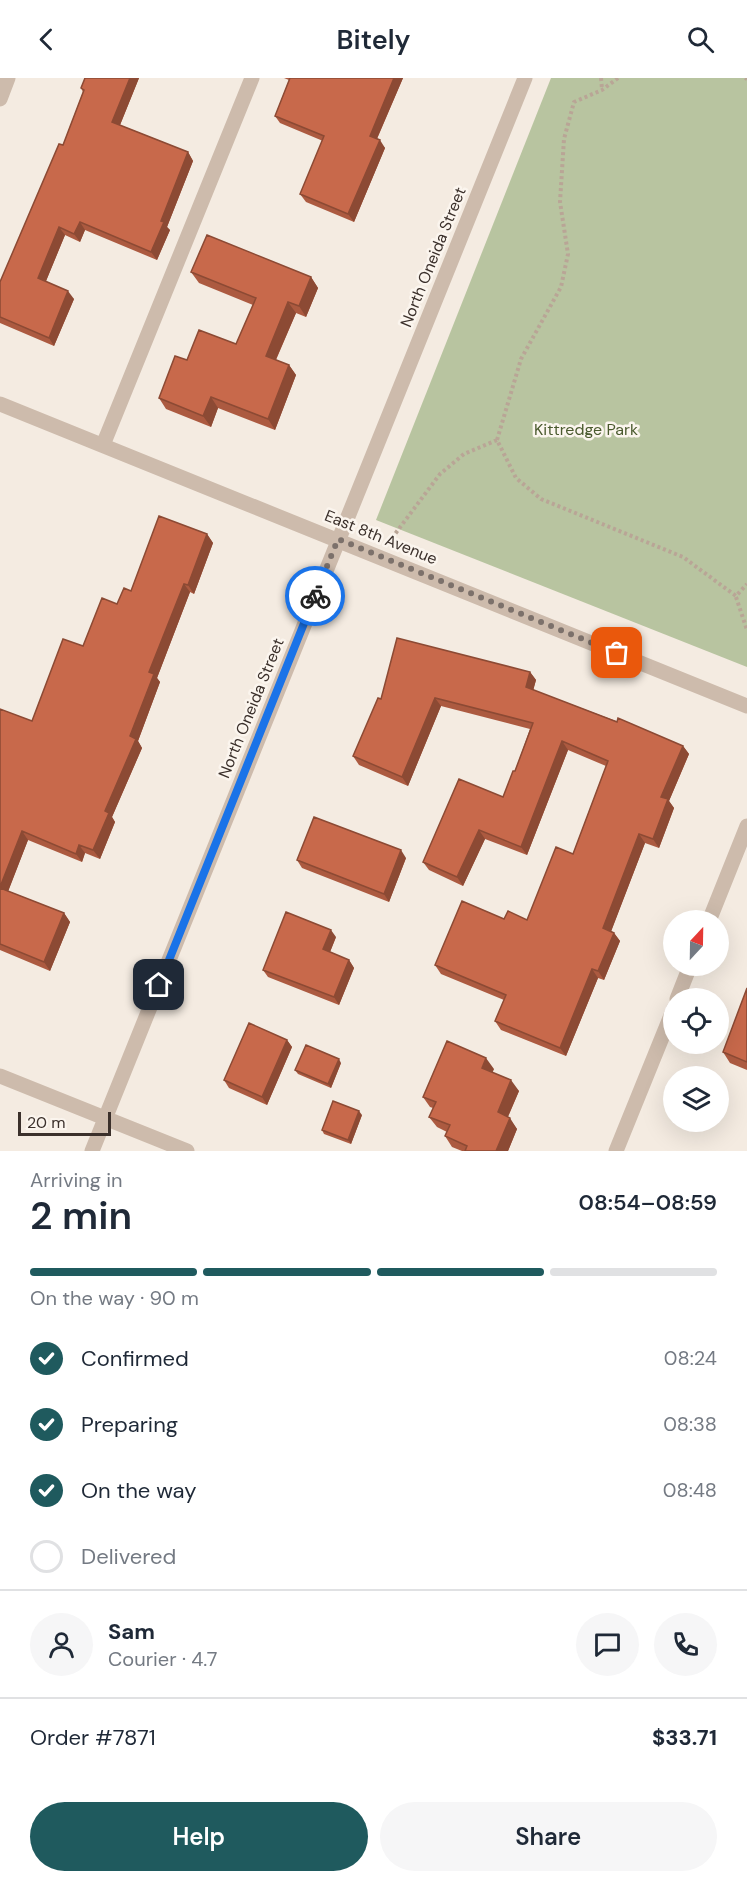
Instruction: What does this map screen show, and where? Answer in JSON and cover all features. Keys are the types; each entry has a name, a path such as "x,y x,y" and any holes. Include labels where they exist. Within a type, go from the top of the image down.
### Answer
{"street":[{"path":"0,99 8,78"},
{"path":"103,445 252,78"},
{"name":"North Oneida Street","path":"92,1151 525,78"},
{"name":"East 8th Avenue","path":"0,404 747,706"},
{"path":"713,910 747,826"},
{"path":"616,1151 663,1035"},
{"path":"0,1076 187,1151"}],"path":[{"path":"601,78 602,90"},
{"path":"618,78 602,90 574,102 564,140 560,202 567,254 561,287 521,358 497,440 516,478 541,499 683,557 736,597 747,630"},
{"path":"379,556 440,474 464,454 497,440"},
{"path":"736,597 747,584"}],"green space":[{"name":"Kittredge Park","path":"551,78 747,78 747,667 376,520"}],"building":[{"path":"85,78 130,78 112,122 188,152 151,252 80,222 74,234 59,227 38,278 68,291 49,338 0,317 0,282 59,144 63,145 84,90 81,88"},
{"path":"290,78 394,78 370,136 380,140 348,214 300,194 324,136 275,116"},
{"path":"207,235 311,277 299,306 288,302 266,356 289,365 268,419 211,397 203,416 159,398 175,356 187,360 199,330 236,344 256,298 191,272"},
{"path":"159,516 207,534 188,585 184,584 149,672 154,674 130,736 136,739 105,811 109,813 93,850 79,845 76,854 22,831 0,887 0,709 32,721 63,639 83,646 102,598 117,604 124,588 131,591"},
{"path":"397,638 530,672 526,687 617,722 618,718 683,746 661,797 668,799 653,839 639,834 603,928 614,933 598,971 592,969 560,1048 495,1021 506,995 435,965 462,901 504,919 508,911 527,920 556,847 573,854 608,761 562,741 521,847 479,830 457,877 423,862 459,779 503,797 533,723 435,698 402,777 353,756 378,698 381,699"},
{"path":"314,817 401,850 384,894 297,860"},
{"path":"0,888 64,913 44,962 0,944"},
{"path":"286,912 331,930 323,949 349,960 334,997 263,970"},
{"path":"747,988 747,1062 728,1054 729,1036"},
{"path":"249,1023 287,1040 262,1097 224,1080"},
{"path":"447,1041 486,1058 482,1068 511,1080 498,1112 510,1118 496,1151 465,1151 467,1146 445,1136 450,1125 429,1117 436,1102 423,1097"},
{"path":"306,1045 339,1059 328,1084 295,1070"},
{"path":"333,1101 359,1111 348,1140 322,1130"}],"way so far":[{"path":"315,596 338,539 617,653"}],"route":[{"path":"159,985 315,596"}]}
